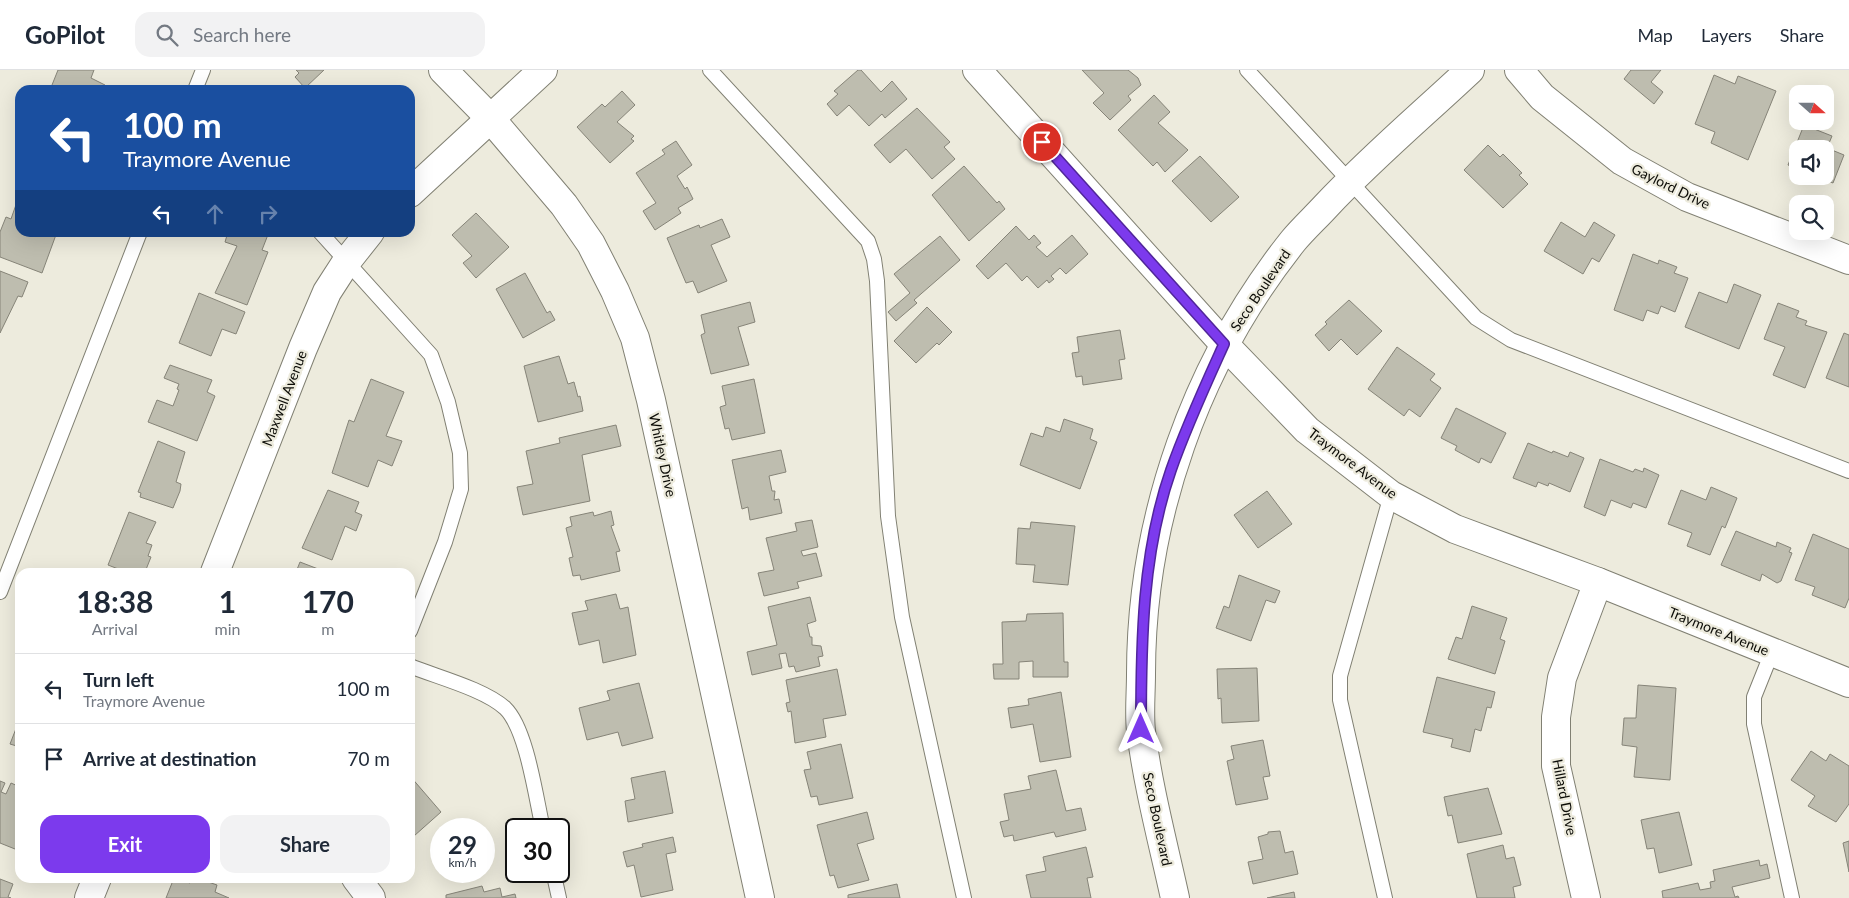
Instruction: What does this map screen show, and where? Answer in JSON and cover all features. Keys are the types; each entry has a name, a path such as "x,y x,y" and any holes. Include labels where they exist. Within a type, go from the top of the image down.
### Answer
{"street":[{"name":"Whitley Drive","path":"443,70 490,118 564,205 591,244 615,291 635,338 654,409 760,898"},
{"path":"415,188 543,70"},
{"name":"Traymore Avenue","path":"977,70 1224,344 1307,430 1391,495 1455,529 1598,582 1849,683"},
{"name":"Seco Boulevard","path":"1175,898 1149,781 1141,729 1141,654 1144,599 1155,531 1170,471 1196,405 1224,344 1252,297 1294,240 1350,181 1470,70"},
{"name":"Gaylord Drive","path":"1519,70 1542,97 1622,161 1687,197 1849,260"},
{"name":"Maxwell Avenue","path":"217,568 327,292 347,261 366,237"},
{"name":"Hillard Drive","path":"1586,898 1556,766 1556,717 1562,678 1598,582"},
{"path":"89,898 95,883"},
{"path":"360,883 372,898"}],"lane":[{"path":"198,85 203,70"},
{"path":"710,70 868,241 874,259 877,281 888,516 902,617 964,898"},
{"path":"1247,70 1476,318 1510,340 1849,470"},
{"path":"0,592 138,237"},
{"path":"325,237 431,355 448,402 460,453 461,489 445,542 415,618"},
{"path":"1385,898 1340,700 1340,676 1391,495"},
{"path":"1772,652 1754,697 1754,724 1792,898"},
{"path":"415,668 481,693 506,709 522,736 541,818"},
{"path":"555,883 558,898"}],"building":[{"path":"58,70 94,70 91,78 105,85 52,85"},
{"path":"296,70 324,70 308,85 302,85 295,77 299,73"},
{"path":"858,70 861,70 881,92 892,81 907,99 885,118 882,114 869,126 849,105 837,116 827,104 838,94 834,91"},
{"path":"1082,70 1128,70 1138,78 1141,85 1128,96 1131,100 1110,120 1093,103 1104,93"},
{"path":"1631,70 1661,70 1651,82 1663,92 1654,104 1624,79"},
{"path":"1714,75 1735,84 1738,76 1776,91 1748,160 1711,143 1715,132 1695,124"},
{"path":"622,91 635,105 617,122 634,136 631,139 634,141 610,163 577,127 602,104 605,107"},
{"path":"1154,95 1170,112 1158,123 1188,150 1165,172 1157,162 1153,166 1118,130"},
{"path":"917,108 950,142 944,147 955,159 932,179 906,149 890,163 874,145"},
{"path":"1802,130 1817,130 1832,136 1830,140 1798,140"},
{"path":"676,141 692,165 677,176 685,189 687,187 693,199 678,208 681,213 655,230 643,211 656,203 636,173 665,154 662,150"},
{"path":"1488,145 1500,157 1503,154 1522,173 1519,175 1528,184 1503,208 1464,170"},
{"path":"1834,151 1844,155 1834,180"},
{"path":"1200,156 1239,197 1211,222 1172,181"},
{"path":"964,166 997,203 999,201 1005,209 969,241 932,195"},
{"path":"15,208 15,237 55,237 42,273 0,257 0,232 6,217 11,219"},
{"path":"476,213 509,247 476,278 463,263 472,256 452,235"},
{"path":"722,219 730,237 711,245 727,281 698,293 693,281 686,283 667,238 699,225 700,228"},
{"path":"1561,222 1585,237 1594,222 1615,235 1599,262 1592,258 1583,274 1544,251"},
{"path":"1016,226 1029,240 1034,235 1041,243 1036,247 1047,257 1072,235 1088,254 1066,274 1060,268 1051,276 1054,279 1049,283 1047,280 1038,288 1027,276 1022,281 1006,263 988,279 976,266"},
{"path":"940,236 960,260 914,300 917,303 896,321 888,312 910,293 894,274"},
{"path":"226,237 267,237 262,250 268,252 247,305 215,293 237,246 225,242"},
{"path":"1633,254 1658,264 1659,260 1677,267 1674,273 1688,278 1675,312 1661,306 1658,314 1647,310 1643,321 1614,310"},
{"path":"0,271 28,282 22,297 18,296 0,333"},
{"path":"525,273 547,313 550,311 555,320 523,338 496,289"},
{"path":"1734,284 1761,295 1739,349 1685,327 1699,292 1727,303"},
{"path":"199,293 245,312 236,334 222,329 211,356 179,343"},
{"path":"1349,300 1382,331 1357,355 1341,339 1329,351 1315,335 1327,324 1325,322"},
{"path":"750,302 755,322 738,327 749,365 711,374 701,335 705,333 701,315"},
{"path":"1778,303 1799,311 1796,317 1807,321 1805,325 1827,332 1805,388 1773,375 1785,347 1764,339"},
{"path":"927,307 952,332 916,363 894,341"},
{"path":"1120,330 1125,359 1119,360 1122,379 1083,385 1082,376 1076,377 1072,353 1079,352 1077,337"},
{"path":"1844,333 1849,335 1849,387 1826,378"},
{"path":"1397,347 1435,374 1430,380 1441,388 1420,417 1409,409 1404,416 1368,389"},
{"path":"559,356 568,384 574,382 578,397 580,396 583,411 538,422 524,366"},
{"path":"170,365 212,380 207,392 215,396 197,441 148,422 157,400 173,406 179,390 177,389 179,384 164,378"},
{"path":"371,379 404,392 386,436 402,441 392,466 378,460 368,487 332,473 349,420 354,422"},
{"path":"754,379 765,433 732,440 729,428 725,429 720,407 726,405 722,386"},
{"path":"1456,408 1506,433 1491,463 1481,458 1479,463 1455,450 1457,446 1441,438"},
{"path":"1064,419 1093,429 1090,439 1097,442 1080,489 1020,465 1031,433 1043,437 1046,427 1060,432"},
{"path":"616,425 621,446 582,455 590,501 523,515 517,487 533,484 526,451 560,443 559,438"},
{"path":"158,441 185,452 176,482 181,484 180,491 173,508 140,497 141,493 138,492"},
{"path":"1528,443 1552,453 1553,451 1568,457 1570,452 1584,458 1570,492 1549,483 1548,486 1538,482 1536,487 1513,478"},
{"path":"781,450 786,472 769,476 772,491 775,491 774,500 779,499 782,513 750,520 748,507 742,509 732,460"},
{"path":"1600,459 1633,472 1635,469 1643,472 1644,468 1659,475 1646,508 1633,503 1631,508 1611,500 1605,516 1584,507"},
{"path":"1711,487 1737,498 1725,528 1722,526 1710,555 1687,546 1692,533 1668,524 1681,490 1706,500"},
{"path":"328,490 359,502 355,512 362,515 356,531 345,526 332,560 302,548"},
{"path":"1267,491 1292,524 1258,548 1234,515"},
{"path":"611,511 614,525 611,526 620,551 616,552 620,571 581,580 580,575 573,576 569,558 573,557 566,528 572,526 570,517 593,512 594,516"},
{"path":"129,512 156,522 146,543 152,545 148,556 151,557 147,568 116,568 108,565"},
{"path":"812,520 818,547 801,551 803,556 816,553 822,576 797,582 799,588 764,596 758,573 774,570 766,538 797,531 795,523"},
{"path":"1031,522 1075,526 1068,585 1033,582 1035,565 1016,564 1018,528 1030,529"},
{"path":"1736,531 1776,547 1777,542 1791,548 1789,552 1792,553 1781,581 1777,583 1762,574 1760,581 1721,565"},
{"path":"1813,534 1849,549 1849,598 1845,608 1812,595 1815,587 1795,580"},
{"path":"300,562 316,568 298,568"},
{"path":"1239,575 1280,591 1275,603 1266,600 1251,641 1216,628 1224,606 1229,608"},
{"path":"616,594 620,609 628,607 636,655 603,663 599,640 579,645 572,613 588,610 585,601"},
{"path":"810,597 816,621 807,624 810,637 812,637 812,645 821,646 823,656 818,657 820,666 796,672 794,666 789,667 786,653 779,654 782,668 752,675 747,652 777,645 768,607"},
{"path":"1472,606 1507,618 1500,639 1505,641 1495,674 1448,659 1456,637 1462,639"},
{"path":"1063,613 1064,662 1068,662 1068,677 1033,677 1033,661 1019,662 1019,679 994,679 993,664 1003,664 1002,622 1026,621 1027,614"},
{"path":"1257,668 1259,721 1222,723 1221,698 1218,699 1217,669"},
{"path":"837,669 846,715 823,719 826,737 795,743 791,711 788,712 786,703 790,702 786,680"},
{"path":"1437,677 1495,692 1491,708 1487,707 1481,731 1475,729 1470,752 1451,747 1453,739 1423,732"},
{"path":"639,683 653,738 622,746 618,732 587,740 579,708 610,700 607,691"},
{"path":"1638,685 1676,688 1670,780 1634,777 1637,747 1622,745 1624,718 1636,718"},
{"path":"1061,692 1071,757 1040,762 1033,724 1011,728 1008,708 1029,705 1028,699"},
{"path":"15,731 15,746 10,744"},
{"path":"1263,740 1270,776 1263,777 1268,799 1236,805 1227,761 1234,759 1231,746"},
{"path":"841,744 853,798 819,805 817,796 811,797 804,770 811,769 807,752"},
{"path":"1811,751 1826,761 1830,754 1849,766 1849,804 1836,822 1808,806 1815,796 1791,780"},
{"path":"1056,770 1066,811 1081,808 1086,830 1056,837 1054,832 1014,841 1013,835 1004,837 1000,822 1009,820 1004,794 1031,789 1028,776"},
{"path":"665,771 673,813 628,822 625,801 635,799 631,778"},
{"path":"0,781 5,783 1,792 6,794 11,783 15,785 15,849 0,843"},
{"path":"415,782 441,812 434,818 430,818 430,822 415,835"},
{"path":"1488,788 1502,834 1458,843 1452,815 1448,816 1444,797"},
{"path":"867,812 874,839 857,844 869,880 838,888 834,875 830,876 817,825"},
{"path":"1679,812 1692,865 1659,873 1654,848 1647,849 1641,820"},
{"path":"1280,831 1285,853 1293,851 1298,874 1253,884 1248,862 1263,859 1258,837 1268,834 1268,832"},
{"path":"673,837 676,852 666,854 673,890 641,897 634,865 627,867 623,852 643,847 642,844"},
{"path":"1849,841 1849,872 1843,843"},
{"path":"1503,845 1506,859 1514,857 1521,885 1513,887 1515,898 1477,898 1467,854"},
{"path":"1086,847 1093,877 1087,878 1091,898 1031,898 1026,875 1046,871 1043,857"},
{"path":"1759,860 1760,866 1767,864 1770,878 1732,887 1735,897 1738,896 1739,898 1663,898 1662,891 1698,883 1700,890 1711,888 1710,882 1715,881 1713,870"},
{"path":"0,879 13,884 8,897 11,898 0,898"},
{"path":"172,883 211,883 217,885 215,892 229,898 166,898"},
{"path":"897,884 900,898 848,898 848,895"},
{"path":"482,886 484,892 500,888 502,897 515,894 516,898 446,898 446,895"},
{"path":"1294,892 1295,898 1267,898"}],"route":[{"path":"1042,142 1224,344 1196,405 1170,471 1155,531 1144,599 1141,654 1141,729"}]}
